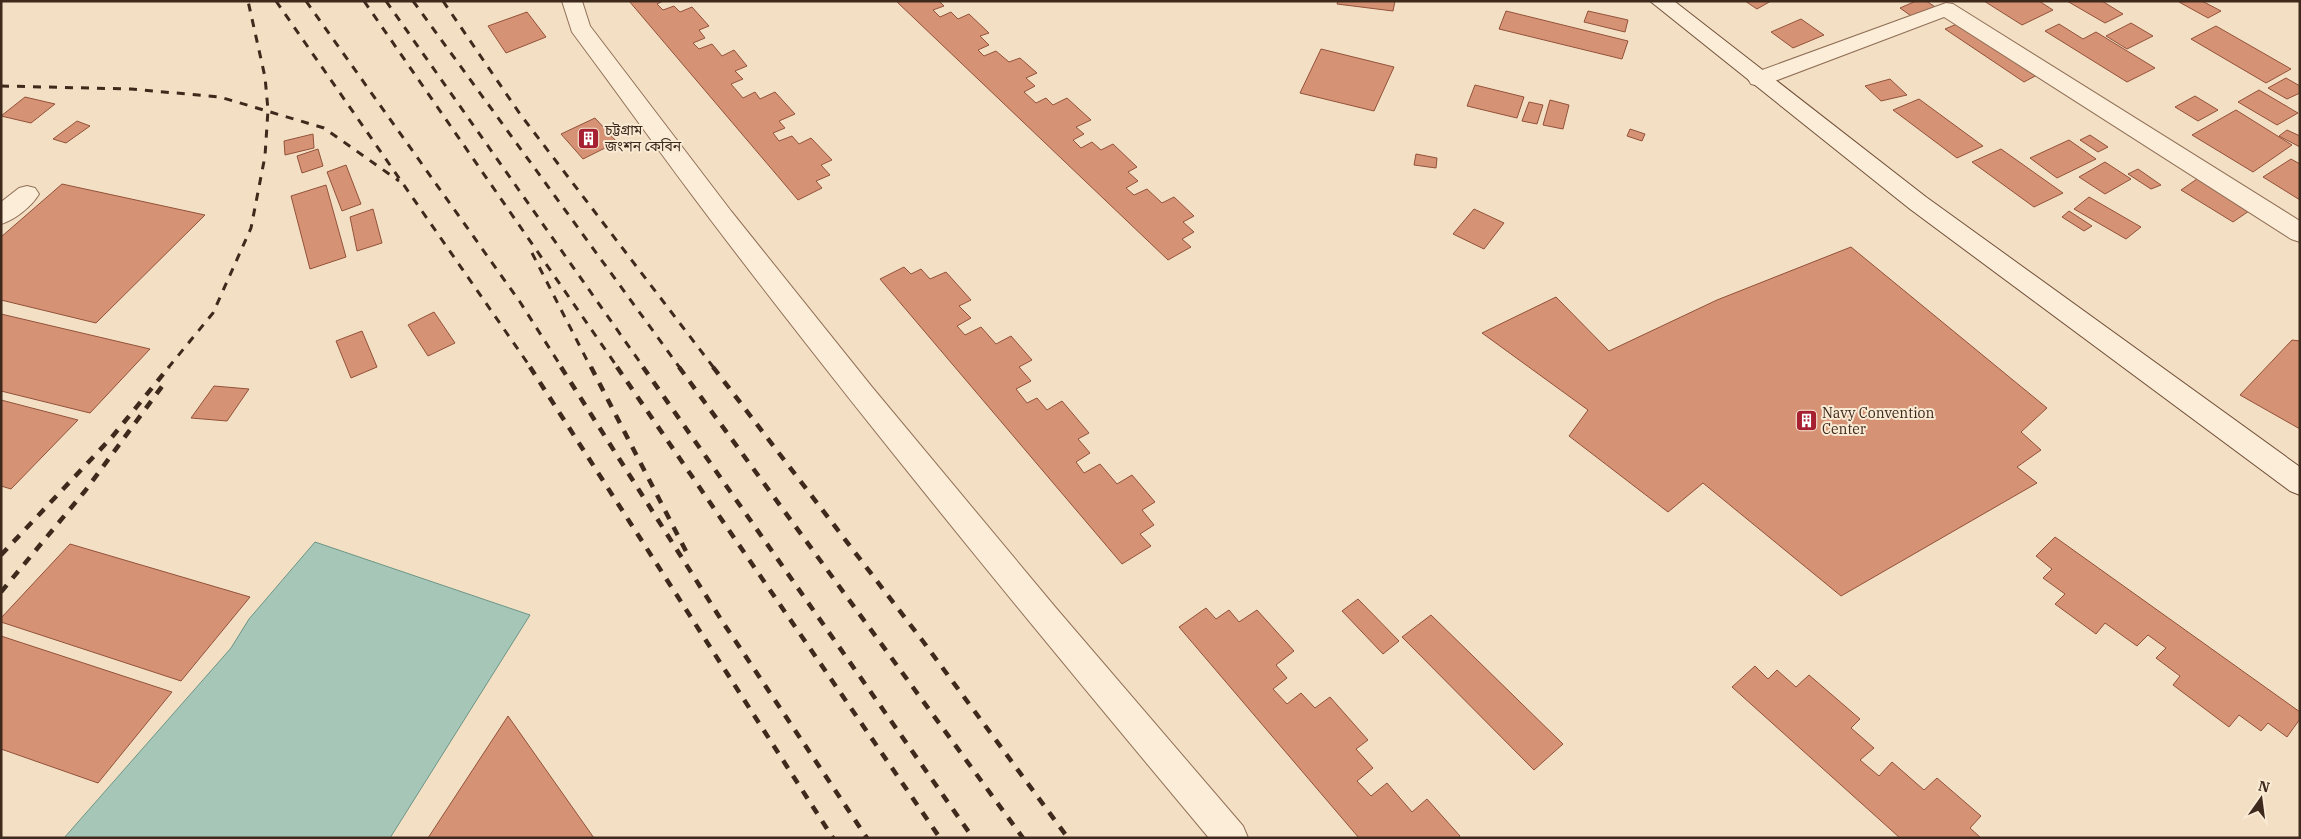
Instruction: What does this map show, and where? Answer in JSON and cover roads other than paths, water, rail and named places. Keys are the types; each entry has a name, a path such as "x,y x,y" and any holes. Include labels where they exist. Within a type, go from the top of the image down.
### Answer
{"street":[{"path":"572,1 580,27 742,242 1103,687 1231,838"},
{"path":"1660,1 1918,203 2300,482"},
{"path":"1759,79 1940,5 2300,233"},
{"path":"1,215 27,194"}],"railway":[{"path":"248,1 265,77 268,111"},
{"path":"276,1 531,368"},
{"path":"306,1 520,302 562,368"},
{"path":"364,1 618,368"},
{"path":"386,1 644,368"},
{"path":"413,1 680,368"},
{"path":"443,1 520,114 714,368"},
{"path":"1,86 131,89 220,97 268,111"},
{"path":"168,368 213,313 251,228 265,156 268,111"},
{"path":"268,111 324,128 399,181"},
{"path":"532,253 591,368"},
{"path":"1,555 112,437 169,367"},
{"path":"530,367 833,838"},
{"path":"561,367 722,621 867,838"},
{"path":"591,367 689,557"},
{"path":"617,367 940,838"},
{"path":"643,367 973,838"},
{"path":"679,367 1023,838"},
{"path":"713,367 922,640 1068,838"},
{"path":"1,592 85,491 163,385"}],"place":[{"name":"চট্টগ্রাম জংশন কেবিন","path":"589,138"},
{"name":"Navy Convention Center","path":"1806,421"}]}
